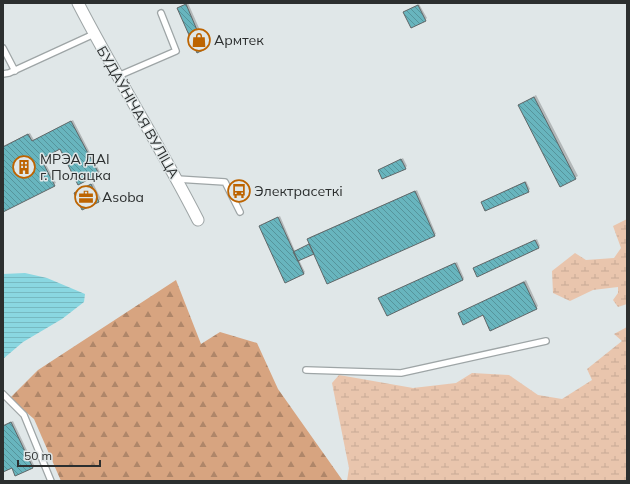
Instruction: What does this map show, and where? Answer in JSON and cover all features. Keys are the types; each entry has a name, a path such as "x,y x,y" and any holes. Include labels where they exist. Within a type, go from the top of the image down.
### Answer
{"street":[{"name":"БУДАЎНІЧАЯ ВУЛІЦА","path":"78,3 94,34 177,179 198,220"}],"lane":[{"path":"118,76 176,51 161,13"},
{"path":"3,74 15,71 94,34"},
{"path":"3,48 15,71"},
{"path":"177,179 225,182 240,212"},
{"path":"306,370 401,373 546,342"},
{"path":"3,394 24,415 51,481"}],"green space":[{"path":"627,219 627,304 618,307 613,300 618,293 618,287 593,290 570,301 553,293 552,271 575,253 586,260 614,258 621,248 613,226"},
{"path":"176,280 201,344 220,332 257,343 278,389 343,481 61,481 34,419 10,398 38,370"},
{"path":"627,327 627,481 347,481 349,468 332,383 339,375 413,388 456,383 472,373 509,375 538,395 562,399 592,380 587,369 622,341 614,334"}],"water":[{"path":"25,273 47,278 85,294 84,302 62,319 23,342 3,359 3,274"}],"building":[{"path":"186,4 205,49 197,53 177,8"},
{"path":"418,5 426,21 411,28 403,12"},
{"path":"534,97 576,179 560,187 518,105"},
{"name":"МРЭА ДАІ г. Полацка","path":"71,121 99,174 78,185 60,149 41,159 55,186 3,212 3,147 28,134 32,141"},
{"path":"401,159 406,169 382,179 378,170"},
{"path":"525,182 529,192 485,211 481,202"},
{"path":"91,184 99,202 82,210 74,193"},
{"path":"415,191 435,236 327,284 307,239"},
{"path":"278,217 304,274 285,283 259,226"},
{"path":"535,240 539,248 477,277 473,268"},
{"path":"309,244 314,254 298,261 293,252"},
{"path":"455,263 463,280 387,316 378,298"},
{"path":"524,282 537,309 490,331 483,315 463,325 458,313"},
{"path":"11,422 33,468 15,476 12,468 3,472 3,426"}],"place":[{"name":"Армтек","path":"199,40"},
{"name":"МРЭА ДАІ г. Полацка","path":"24,167"},
{"name":"Электрасеткі","path":"239,191"},
{"name":"Asoba","path":"86,197"}]}
